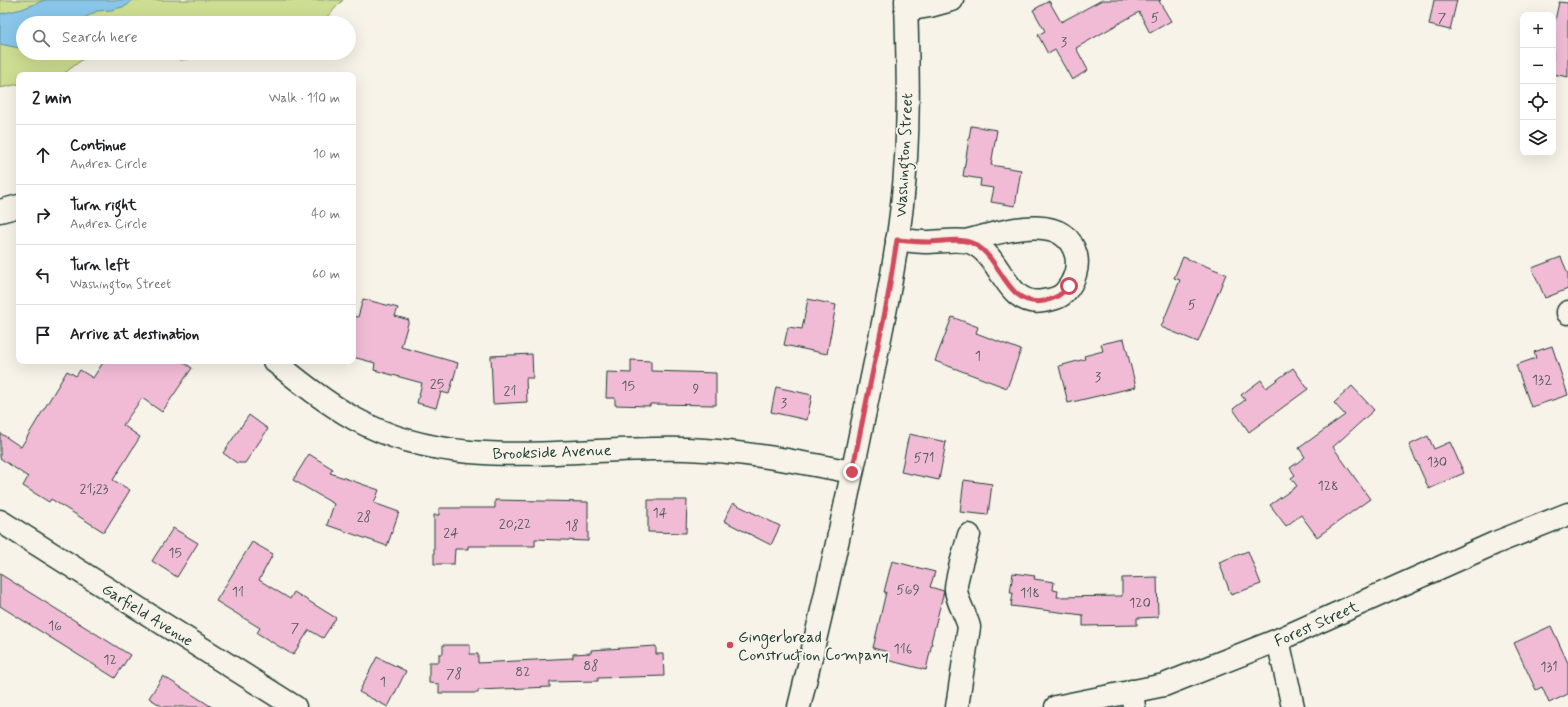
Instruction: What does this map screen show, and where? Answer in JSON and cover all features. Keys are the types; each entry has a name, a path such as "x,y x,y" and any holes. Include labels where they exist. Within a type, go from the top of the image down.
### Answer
{"street":[{"path":"906,5 930,6 952,0"},
{"name":"Washington Street","path":"799,707 852,472 887,302 897,240 902,205 907,128 906,5"},
{"path":"0,211 16,207"},
{"path":"897,240 927,242 966,241 995,233 1035,227 1052,230 1064,236 1074,249 1077,261 1073,280 1058,298 1040,302 1023,298 1008,287 999,269 987,254 966,241"},
{"name":"Brookside Avenue","path":"278,364 312,391 356,420 399,438 421,445 481,454 520,454 653,448 687,449 752,455 852,472"},
{"name":"Forest Street","path":"1056,707 1133,699 1164,685 1278,640 1495,543 1568,514"},
{"name":"Garfield Avenue","path":"0,521 295,707"},
{"path":"958,707 969,628 956,588 969,535"},
{"path":"1278,640 1293,707"}],"green space":[{"path":"0,0 343,0 328,16 16,16 16,60 82,60 66,72 16,72 16,85 0,88"}],"water":[{"path":"45,0 133,0 126,6 111,10 97,11 88,16 16,16 16,47 0,44 0,14 22,9"}],"building":[{"path":"1102,0 1161,0 1159,1 1171,21 1150,33 1139,12 1076,48 1088,70 1072,80 1055,50 1048,54 1038,35 1045,31 1033,10 1049,1 1061,22"},
{"path":"1434,0 1457,0 1450,30 1429,25"},
{"path":"1559,2 1568,3 1568,77 1556,75 1556,16"},
{"path":"971,126 997,130 991,165 1021,170 1015,206 991,202 994,188 980,186 981,179 963,176"},
{"path":"1183,257 1226,274 1198,342 1161,327 1180,280 1174,278"},
{"path":"1561,257 1568,274 1568,289 1545,298 1532,268"},
{"path":"363,299 398,308 395,316 409,320 401,347 458,363 449,394 441,392 436,408 417,403 422,383 374,370 375,363 356,358 356,317 358,317"},
{"path":"808,299 836,305 827,354 784,345 788,327 802,329"},
{"path":"952,317 978,327 976,333 1021,350 1007,388 935,361"},
{"path":"1124,339 1136,387 1068,403 1059,366 1085,359 1084,356 1103,351 1101,344"},
{"path":"1552,346 1568,395 1531,407 1516,365 1536,358 1534,352"},
{"path":"532,354 533,378 526,378 527,402 493,404 491,356"},
{"path":"631,360 651,361 651,371 716,373 716,405 615,405 615,398 606,398 607,372 631,373"},
{"path":"102,364 186,364 192,368 162,412 142,398 123,425 140,437 113,480 130,490 104,532 51,499 49,502 23,486 28,477 0,458 0,433 21,447 67,371 76,376 80,370 93,378"},
{"path":"1293,368 1308,389 1249,432 1233,409 1245,400 1241,395 1261,380 1266,388"},
{"path":"1352,386 1374,410 1333,447 1370,499 1317,537 1301,515 1286,526 1270,505 1297,486 1291,478 1295,475 1290,468 1305,457 1299,448 1345,415 1334,403"},
{"path":"776,387 812,395 807,420 771,412"},
{"path":"249,415 268,429 245,463 237,463 223,453"},
{"path":"909,434 946,442 939,480 901,472"},
{"path":"1428,436 1434,449 1450,442 1464,473 1429,489 1409,445"},
{"path":"309,454 333,469 330,473 379,490 374,503 399,512 387,546 327,525 334,504 293,480"},
{"path":"964,480 992,484 988,515 960,512"},
{"path":"495,500 588,502 588,541 535,539 535,546 468,546 468,549 455,549 454,564 434,564 434,515 439,515 439,508 495,508"},
{"path":"648,500 687,500 686,533 648,532"},
{"path":"733,503 780,526 771,545 724,521"},
{"path":"173,528 198,543 177,577 152,561"},
{"path":"252,542 273,554 259,580 290,599 294,592 336,618 323,638 309,630 293,655 257,633 260,628 216,601"},
{"path":"1248,551 1261,584 1231,595 1219,562"},
{"path":"892,561 935,572 930,587 944,591 931,642 926,670 887,660 888,652 873,648 886,592 884,592"},
{"path":"1013,573 1035,576 1034,579 1054,582 1053,590 1058,591 1057,597 1122,596 1122,578 1157,577 1158,617 1137,618 1137,625 1083,626 1083,615 1011,606 1013,593 1010,593"},
{"path":"0,574 130,655 115,678 0,606"},
{"path":"1551,626 1568,663 1568,694 1549,703 1542,687 1536,690 1514,643"},
{"path":"443,645 470,645 470,654 478,654 478,663 573,658 573,654 591,653 591,650 656,646 656,654 663,654 664,676 598,678 598,681 550,682 550,687 478,690 478,693 439,693 439,684 429,683 429,662 439,662 439,654 443,654"},
{"path":"377,657 406,671 388,707 359,692"},
{"path":"163,676 212,707 163,707 149,698"}],"place":[{"name":"Gingerbread Construction Company","path":"730,645"}],"route":[{"path":"852,472 887,302 897,240 927,242 966,241 973,244 979,247 991,258 999,269 1008,287 1023,298 1032,301 1040,302 1058,298 1069,286"}]}
